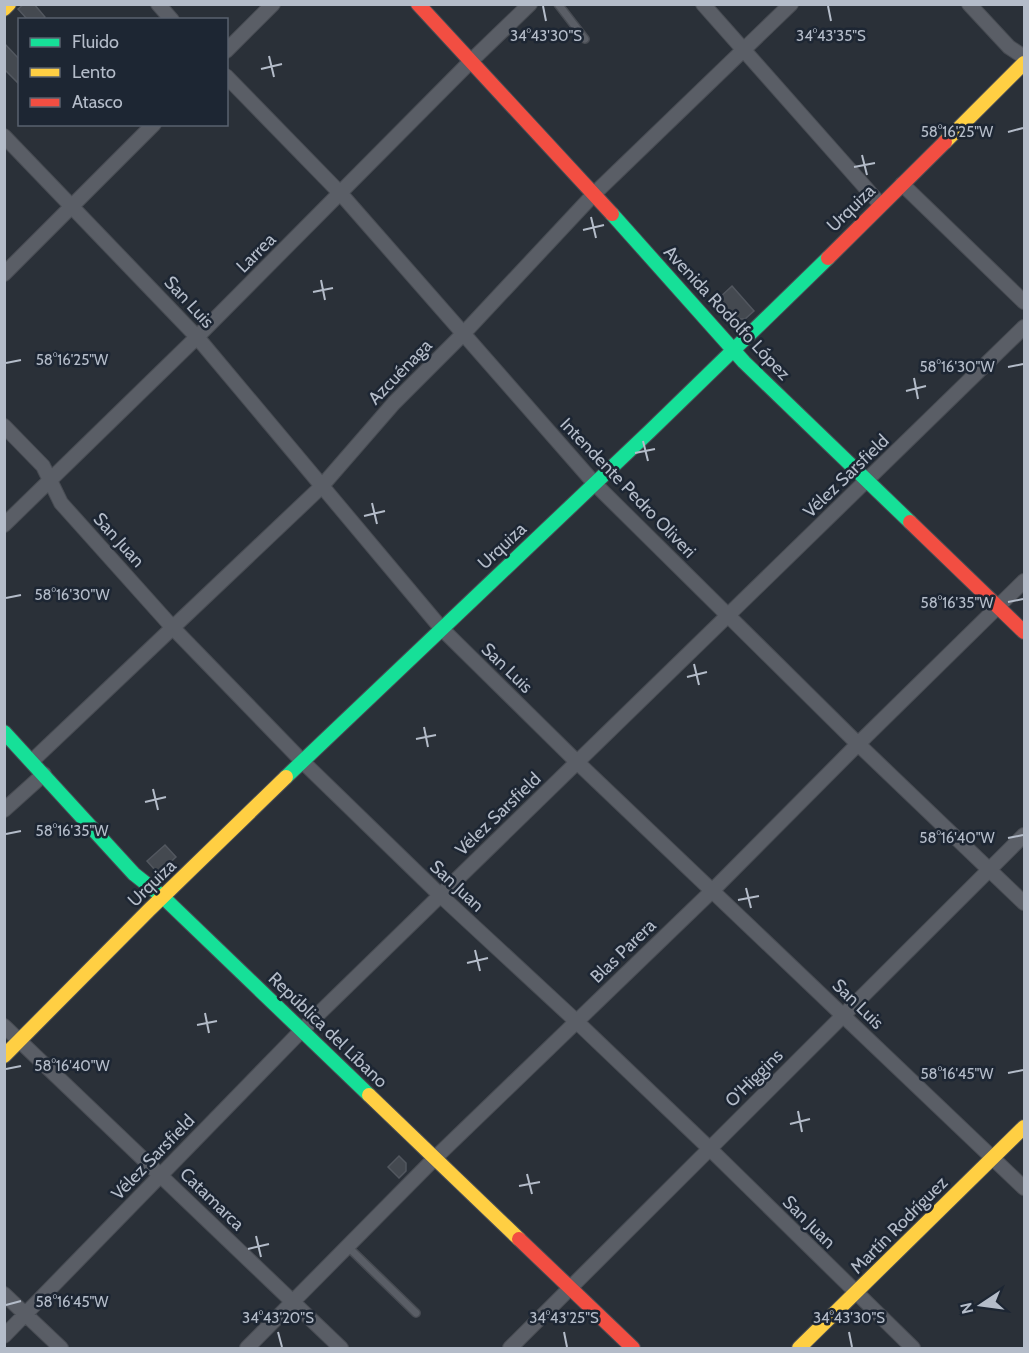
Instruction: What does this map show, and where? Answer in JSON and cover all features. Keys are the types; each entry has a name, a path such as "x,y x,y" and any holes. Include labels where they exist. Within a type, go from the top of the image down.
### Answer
{"street":[{"path":"4,9 9,4"},
{"path":"158,4 170,18"},
{"path":"228,49 273,4"},
{"name":"Avenida Rodolfo López","path":"418,4 594,194 733,351 1024,632"},
{"name":"Larrea","path":"4,525 197,337 530,4"},
{"path":"703,4 880,204"},
{"name":"Azcuénaga","path":"32,761 321,487 394,403 464,333 594,194 791,4"},
{"path":"969,4 1009,47 1024,57"},
{"name":"Urquiza","path":"4,1056 163,897 441,628 733,351 1024,63"},
{"name":"Intendente Pedro Oliveri","path":"228,78 341,194 595,484 858,744 1024,903"},
{"path":"4,273 152,126"},
{"name":"San Luis","path":"4,136 197,337 441,628 577,762 1024,1188"},
{"path":"902,184 1024,302"},
{"name":"Vélez Sarsfield","path":"4,1336 302,1030 1024,327"},
{"name":"San Juan","path":"4,426 43,466 61,503 173,628 303,762 440,896 709,1148 913,1348"},
{"name":"Blas Parera","path":"247,1348 434,1159 713,890 1024,581"},
{"name":"República del Líbano","path":"4,732 134,874 163,897 633,1348"},
{"path":"4,810 44,774"},
{"name":"O'Higgins","path":"510,1348 1024,835"},
{"name":"Catamarca","path":"4,1026 341,1348"},
{"name":"Martín Rodríguez","path":"799,1348 1024,1127"},
{"path":"4,1294 61,1348"}],"lane":[{"path":"558,4 585,39"},
{"path":"348,1247 416,1313"}],"building":[{"path":"24,4 34,4 45,17 26,18 18,9"},
{"path":"4,43 18,58 18,83 4,69"},
{"path":"732,286 754,311 745,319 735,319 718,299"},
{"path":"165,845 176,857 162,870 155,870 147,861"},
{"path":"399,1156 406,1163 406,1171 399,1178 388,1167"}],"traffic: fast":[{"path":"612,214 744,362 910,522"},
{"path":"286,777 650,431 828,258"},
{"path":"4,732 134,874 163,897 369,1095"}],"traffic: slow":[{"path":"4,9 9,4"},
{"path":"945,142 1024,63"},
{"path":"4,1056 149,910 286,777"},
{"path":"369,1095 519,1239"},
{"path":"799,1348 1024,1127"}],"traffic: jam":[{"path":"418,4 612,214"},
{"path":"828,258 945,142"},
{"path":"910,522 1024,632"},
{"path":"519,1239 633,1348"}]}
